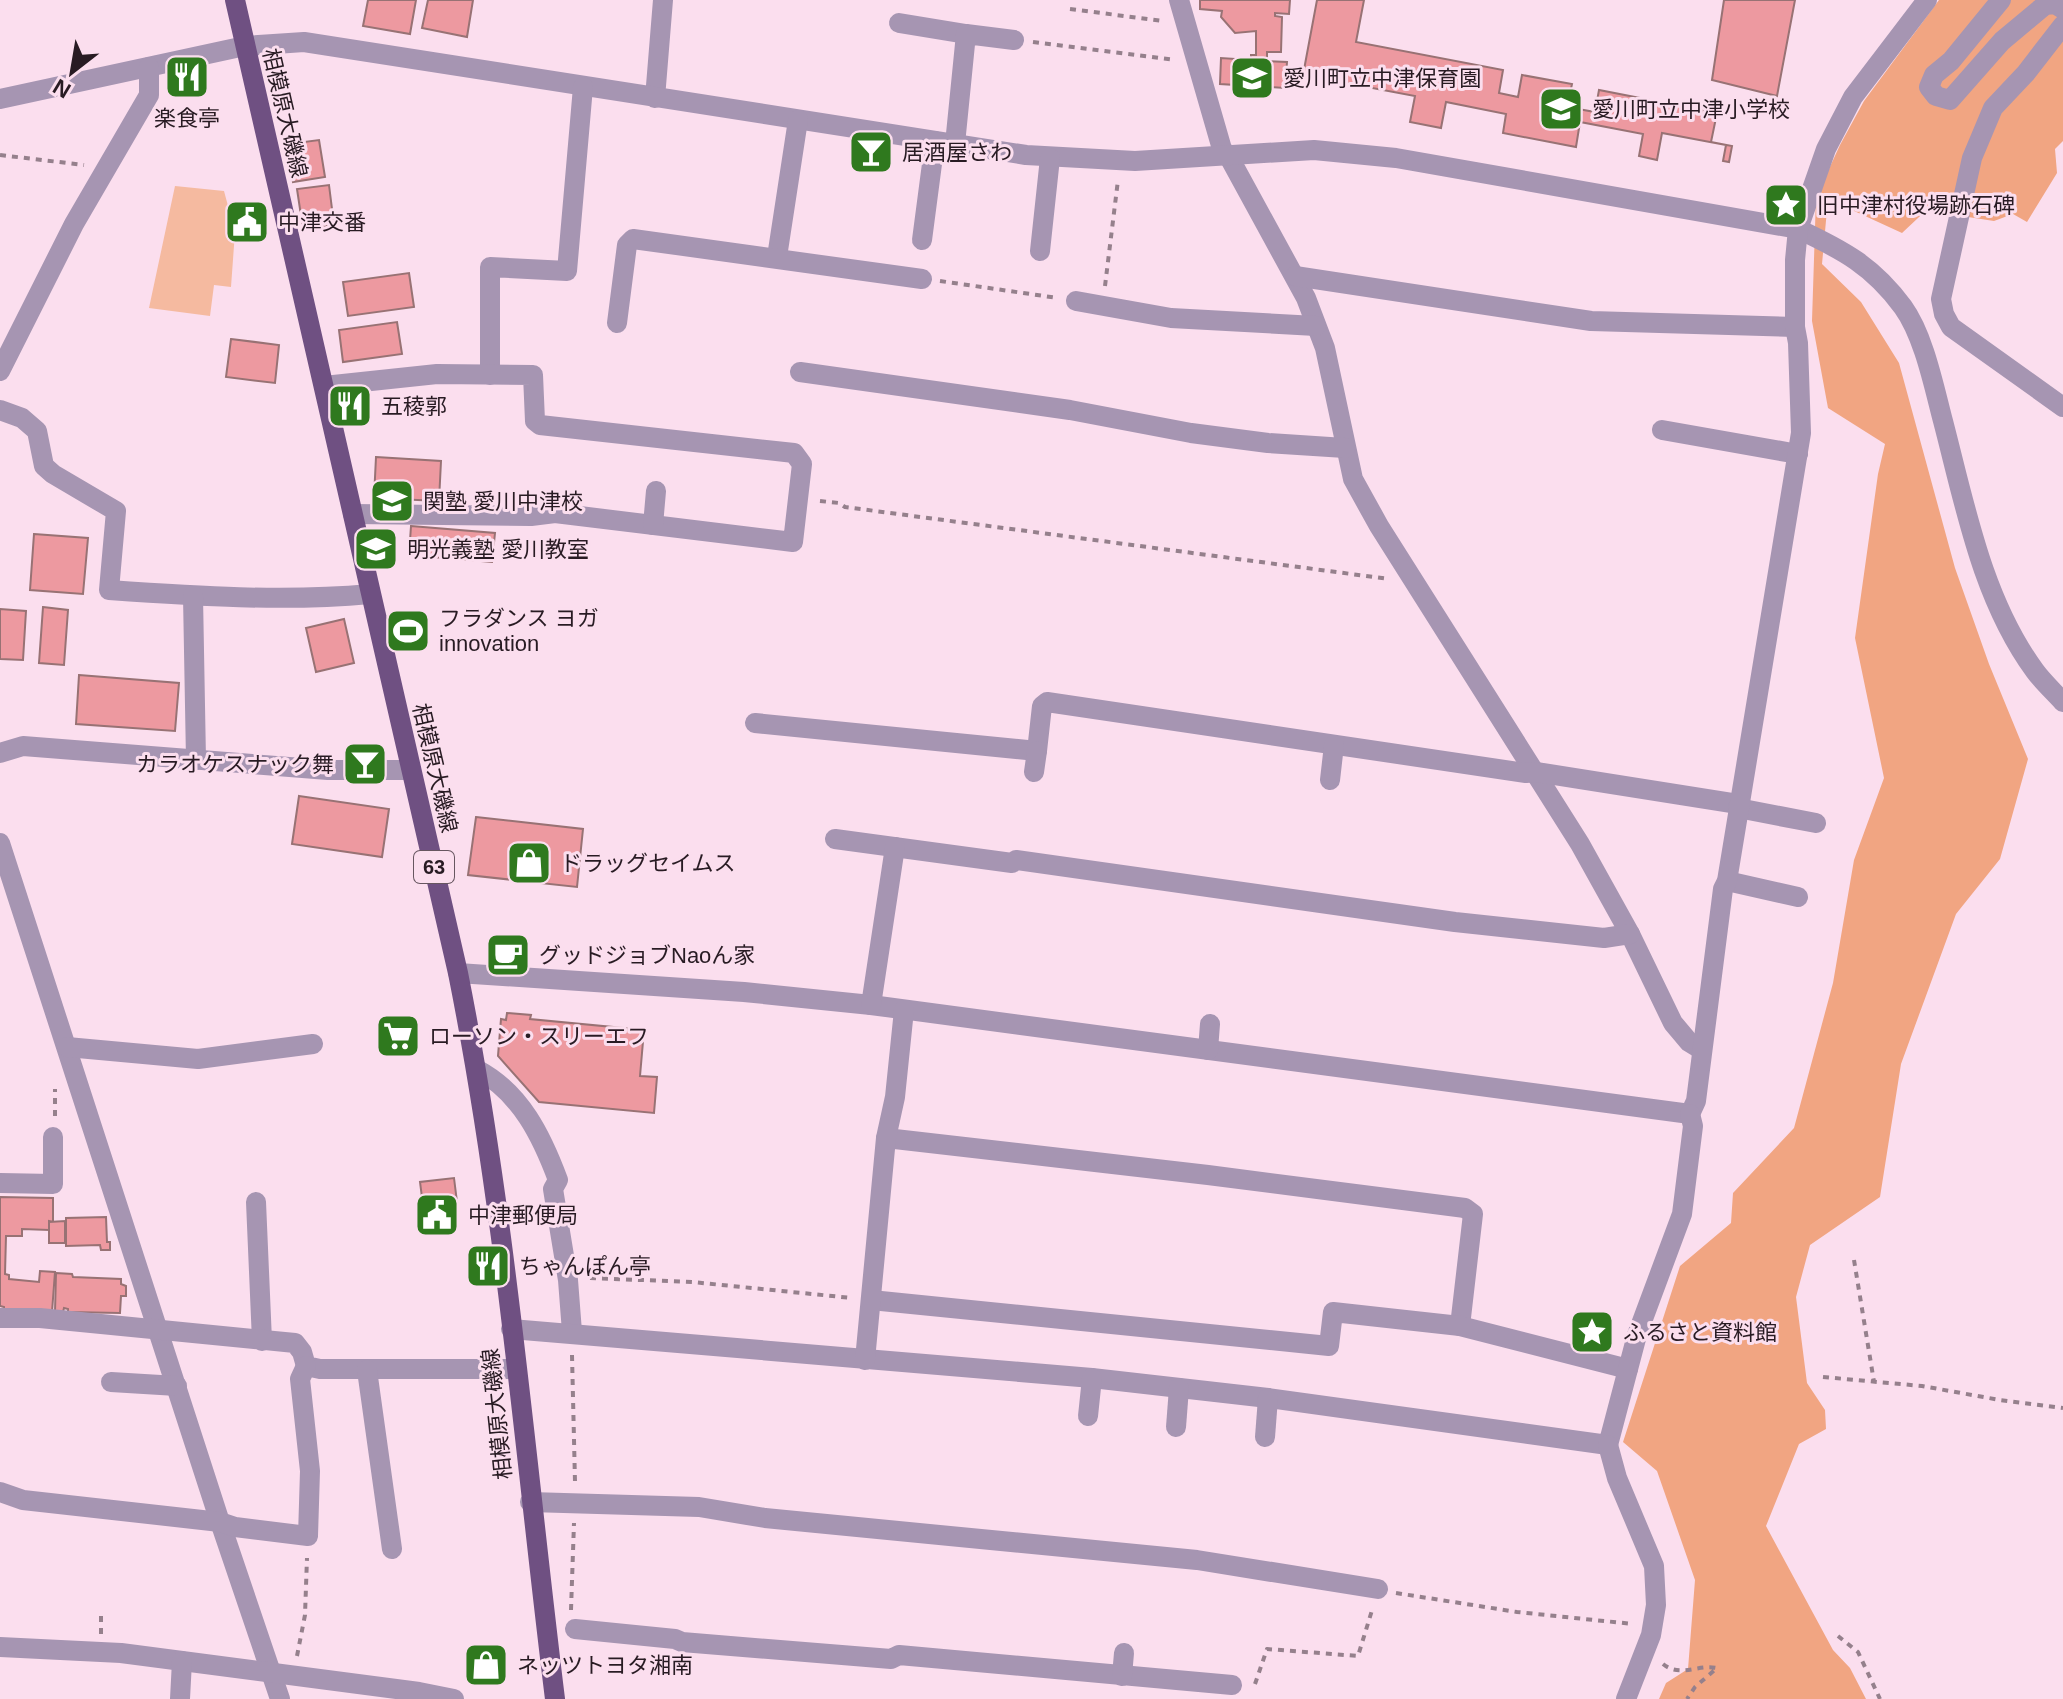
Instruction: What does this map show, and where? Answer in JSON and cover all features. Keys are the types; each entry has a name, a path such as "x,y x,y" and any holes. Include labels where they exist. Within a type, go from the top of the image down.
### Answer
{"main road":[{"name":"相模原大磯線","path":"235,0 478,1070 555,1699"}],"street":[{"path":"655,98 663,0"},
{"path":"1179,0 1222,149 1295,276 1325,348 1353,479 1580,844 1630,934 1673,1023 1689,1042 1702,1050"},
{"path":"1626,1699 1651,1635 1656,1605 1654,1566 1617,1478 1608,1445 1637,1335 1682,1214 1693,1126 1690,1114 1696,1101 1723,889 1727,881 1801,433 1795,327 1798,229 1826,149 1853,97 1927,0"},
{"path":"2001,0 1951,61 1934,75 1929,87 1936,96 1950,100 2002,41 2045,5 2055,4 2063,9"},
{"path":"899,23 1014,40"},
{"path":"2063,25 2026,73 1993,108 1972,158 1941,299 1951,327 2063,407"},
{"path":"917,230 945,142 966,34"},
{"path":"0,99 245,46 304,42 1050,158 1121,161 1314,150 1396,158 1798,229 1850,253 1877,276 1905,309 1927,359 1979,555 2007,626 2035,671 2063,702"},
{"path":"0,371 106,167 149,95 149,67"},
{"path":"490,375 482,266 567,271 564,180 583,87"},
{"path":"777,257 798,120"},
{"path":"1040,251 1050,158"},
{"path":"617,323 629,300 627,245 633,239 922,279"},
{"path":"1295,276 1591,321 1795,327"},
{"path":"1076,301 1171,318 1316,326"},
{"path":"800,372 1070,410 1207,435 1345,448"},
{"path":"324,386 437,374 533,375 535,421 540,425 794,453 802,464 793,542 555,513 531,516 353,514"},
{"path":"0,410 22,418 37,431 44,466 53,474 116,511 109,590 193,596 370,594"},
{"path":"1674,438 1798,454"},
{"path":"653,525 656,491"},
{"path":"193,596 196,760"},
{"path":"1034,772 1042,706 1047,702 1526,773 1536,772 1738,806 1810,826"},
{"path":"755,723 777,716 899,746 1037,751"},
{"path":"1330,780 1334,745"},
{"path":"0,753 23,746 328,770 411,770"},
{"path":"835,839 1012,863 1016,860 1455,922 1604,938 1630,934"},
{"path":"0,843 280,1699"},
{"path":"871,1005 895,847"},
{"path":"1727,881 1798,897"},
{"path":"458,973 744,992 871,1005 1690,1114"},
{"path":"865,1360 886,1138 895,1097 904,1010"},
{"path":"1208,1050 1210,1024"},
{"path":"67,1047 198,1059 313,1044"},
{"path":"478,1070 495,1079 521,1107 543,1140 558,1180 553,1189 568,1280 572,1332"},
{"path":"0,1183 53,1184 53,1137"},
{"path":"886,1138 1465,1208 1473,1214 1460,1326"},
{"path":"249,1215 262,1341"},
{"path":"871,1300 1329,1346 1333,1312 1460,1326 1628,1369"},
{"path":"0,1318 40,1318 295,1343 302,1352 306,1366 300,1379 310,1471 308,1536 235,1527 220,1522 23,1500 0,1492"},
{"path":"511,1329 1092,1378 1268,1398 1608,1445"},
{"path":"306,1366 367,1370 516,1369"},
{"path":"367,1370 392,1549"},
{"path":"1088,1416 1092,1378"},
{"path":"111,1382 177,1386"},
{"path":"1176,1427 1179,1388"},
{"path":"1265,1437 1268,1398"},
{"path":"530,1502 699,1507 732,1520 1197,1560 1378,1589"},
{"path":"575,1629 682,1642 891,1659 899,1655 1232,1685"},
{"path":"0,1647 121,1653 454,1699"},
{"path":"1122,1676 1124,1653"},
{"path":"180,1699 182,1661"}],"path":[{"path":"1070,9 1186,24"},
{"path":"1014,40 1074,45 1197,63"},
{"path":"0,155 106,167"},
{"path":"1102,306 1121,161"},
{"path":"922,279 1076,301"},
{"path":"799,499 1415,583"},
{"path":"1854,1260 1874,1382"},
{"path":"568,1280 580,1277 682,1283 871,1300"},
{"path":"1823,1377 1922,1386 2063,1408"},
{"path":"293,1676 305,1615 308,1536"},
{"path":"1232,1685 1254,1686 1267,1649 1358,1656 1378,1589 1517,1612 1651,1626"},
{"path":"1838,1636 1858,1652 1880,1699"},
{"path":"1660,1656 1664,1666 1674,1671 1717,1668 1695,1687 1687,1699"}],"shaded area":[{"path":"1939,0 2063,0 2063,141 2055,149 2057,173 2027,222 2013,214 1994,221 1968,217 1934,203 1902,233 1828,199 1822,264 1861,302 1899,363 1955,568 1989,664 2028,759 2000,859 1956,914 1901,1064 1880,1197 1810,1245 1796,1297 1807,1383 1825,1410 1826,1429 1799,1444 1766,1526 1833,1650 1850,1668 1866,1699 1659,1699 1666,1683 1688,1669 1695,1580 1657,1471 1623,1442 1680,1266 1731,1223 1733,1193 1794,1128 1833,983 1854,860 1884,778 1855,638 1885,444 1828,408 1812,321 1816,197 1864,101"},
{"path":"175,186 224,191 235,232 231,287 214,285 210,316 149,308"}],"building":[{"path":"368,0 416,0 410,34 363,26"},
{"path":"428,0 473,0 467,37 422,28"},
{"path":"1200,0 1290,0 1289,14 1275,13 1275,16 1282,17 1281,52 1267,52 1267,61 1287,62 1285,88 1220,84 1221,58 1251,60 1251,55 1256,55 1256,31 1235,33 1221,17 1222,11 1200,9"},
{"path":"1317,0 1364,0 1356,42 1503,70 1499,93 1518,97 1522,75 1572,84 1567,107 1595,112 1599,90 1717,113 1711,142 1732,146 1729,162 1723,161 1726,145 1662,133 1657,160 1639,156 1643,134 1580,122 1576,147 1503,133 1506,114 1446,102 1441,128 1410,122 1415,96 1303,75"},
{"path":"1724,0 1795,0 1777,96 1712,80"},
{"path":"319,140 325,177 293,182 288,144"},
{"path":"329,185 334,225 303,229 297,189"},
{"name":"中津交番","path":"245,209 245,212 256,210 259,226 238,229 234,211"},
{"path":"409,273 414,307 348,316 343,282"},
{"path":"397,322 402,354 343,362 339,330"},
{"path":"231,339 279,345 275,383 226,377"},
{"path":"376,457 441,461 439,501 374,498"},
{"path":"411,526 495,533 492,562 409,555"},
{"path":"34,534 88,538 83,594 30,590"},
{"path":"43,607 68,610 64,665 39,663"},
{"path":"0,609 26,611 23,660 0,659"},
{"path":"344,619 354,663 316,672 306,628"},
{"path":"79,675 179,683 175,731 76,724"},
{"path":"299,796 389,809 382,857 292,844"},
{"path":"476,817 583,829 577,887 468,875"},
{"path":"507,1013 531,1015 530,1019 644,1030 640,1076 657,1077 654,1113 539,1102 498,1056 501,1019 506,1020"},
{"name":"中津郵便局","path":"454,1178 457,1202 447,1203 451,1226 426,1229 420,1182"},
{"path":"0,1197 53,1198 53,1222 49,1221 49,1230 22,1229 22,1236 6,1236 5,1274 9,1275 9,1279 39,1282 40,1271 55,1272 52,1312 4,1309 0,1306"},
{"path":"106,1217 110,1250 101,1250 100,1245 66,1246 66,1218"},
{"path":"65,1221 65,1243 49,1243 49,1222"},
{"path":"56,1273 72,1274 73,1277 121,1279 121,1284 126,1286 126,1296 121,1296 120,1313 68,1312 64,1308 63,1312 55,1312"}],"place":[{"name":"楽食亭","path":"187,77"},
{"name":"愛川町立中津保育園","path":"1252,78"},
{"name":"愛川町立中津小学校","path":"1561,109"},
{"name":"居酒屋さわ","path":"871,152"},
{"name":"旧中津村役場跡石碑","path":"1786,205"},
{"name":"中津交番","path":"247,222"},
{"name":"五稜郭","path":"350,406"},
{"name":"関塾 愛川中津校","path":"392,501"},
{"name":"明光義塾 愛川教室","path":"376,549"},
{"name":"フラダンス ヨガ innovation","path":"408,631"},
{"name":"カラオケスナック舞","path":"365,764"},
{"name":"ドラッグセイムス","path":"529,863"},
{"name":"グッドジョブNaoん家","path":"508,955"},
{"name":"ローソン・スリーエフ","path":"398,1036"},
{"name":"中津郵便局","path":"437,1215"},
{"name":"ちゃんぽん亭","path":"488,1266"},
{"name":"ふるさと資料館","path":"1592,1332"},
{"name":"ネッツトヨタ湘南","path":"486,1665"}]}
